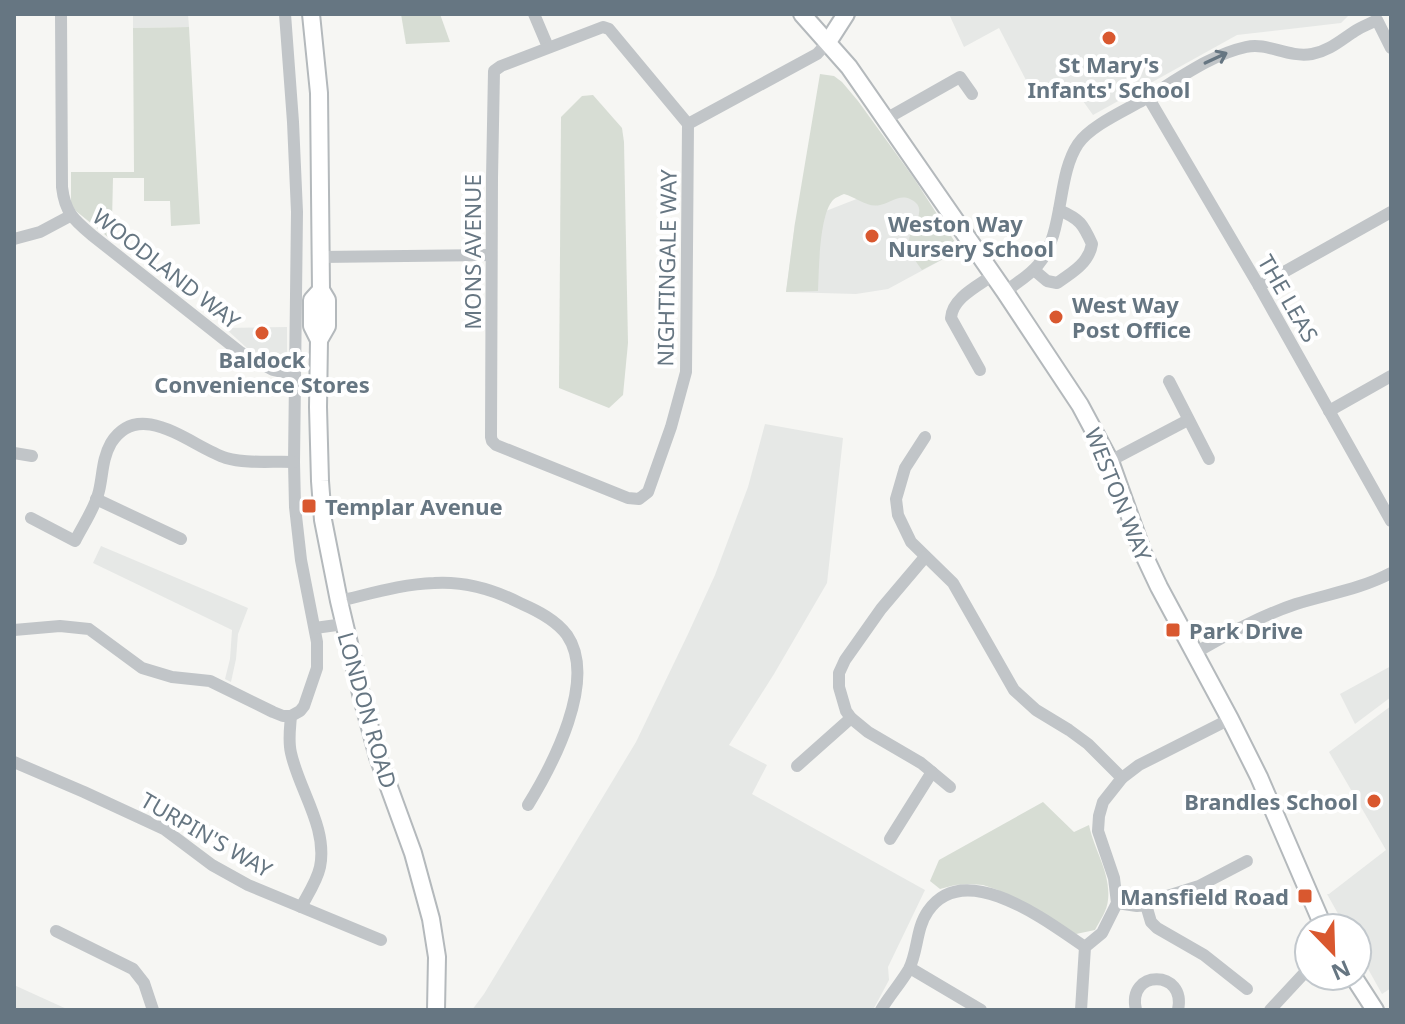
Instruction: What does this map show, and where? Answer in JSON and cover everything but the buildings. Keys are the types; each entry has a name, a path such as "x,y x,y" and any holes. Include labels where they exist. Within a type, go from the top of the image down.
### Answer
{"street":[{"path":"61,14 62,187 70,216"},
{"name":"LONDON ROAD","path":"285,14 297,212 294,407 297,533 315,628 317,668 304,706 291,716"},
{"name":"LONDON ROAD","path":"311,14 319,93 321,290 327,300 327,326 319,340 318,407 323,520 344,624 378,757 413,853 431,919 437,957 436,1010"},
{"path":"534,14 548,47 594,29 609,29 688,124 817,54 846,14"},
{"name":"WESTON WAY","path":"802,14 849,67 1080,405 1110,461 1143,553 1259,777 1317,912"},
{"path":"1005,292 1042,260 1050,244 1070,162 1078,144 1098,127 1203,64 1232,51 1256,46 1286,54 1315,54 1377,20 1391,48"},
{"path":"287,38 313,35"},
{"name":"MONS AVENUE","path":"492,441 493,77 494,71 501,66 548,47"},
{"path":"884,120 960,77 972,94"},
{"name":"THE LEAS","path":"1148,97 1391,521"},
{"name":"NIGHTINGALE WAY","path":"492,441 628,498 639,499 648,492 686,372 688,124"},
{"path":"1034,270 1047,281 1057,283 1078,268 1089,255 1092,244 1082,224 1076,217 1059,210"},
{"path":"1259,286 1391,212"},
{"name":"WOODLAND WAY","path":"14,239 40,232 70,216 240,352 273,370 295,375"},
{"path":"320,257 491,255"},
{"path":"980,370 951,313 959,300 993,275"},
{"path":"1329,411 1391,376"},
{"path":"1169,381 1209,459"},
{"path":"294,407 318,407"},
{"path":"1110,461 1188,420"},
{"path":"31,518 75,541 96,499 103,461 111,444 127,429 140,424 163,427 227,458 294,462"},
{"path":"925,437 905,468 896,499 898,515 911,542 953,583 1014,690 1036,710 1088,744 1122,778"},
{"path":"14,453 32,456"},
{"path":"96,499 181,539"},
{"path":"925,557 881,609 845,660 839,673 839,687 851,718 950,787"},
{"path":"1195,653 1266,615 1359,587 1391,573"},
{"path":"339,601 415,584 455,583 501,594 541,613 560,627 573,648 575,692 554,760 528,805"},
{"path":"315,628 344,624"},
{"path":"14,630 60,626 89,629 142,668 172,677 210,681 273,712 291,716 291,755 321,846 319,871 301,907"},
{"path":"797,766 851,718"},
{"path":"1081,1010 1085,947 1102,933 1117,903 1114,878 1098,823 1103,802 1122,778 1139,765 1230,719"},
{"name":"TURPIN'S WAY","path":"14,762 164,829 212,865 248,885 381,940"},
{"path":"890,839 932,772"},
{"path":"1117,903 1146,905 1199,886 1247,861"},
{"path":"881,1010 910,968 925,914 939,898 958,892 986,892 1027,909 1085,947"},
{"path":"1146,905 1154,926 1204,955 1247,989"},
{"path":"56,931 133,969 144,983 153,1010"},
{"path":"910,968 981,1010"},
{"path":"1136,1010 1135,993 1146,981 1154,979 1172,985 1179,999 1178,1010"},
{"path":"1270,1010 1293,985"},
{"path":"1363,992 1375,1010"}],"shaded area":[{"path":"133,14 188,14 189,27 133,28"},
{"path":"401,14 440,14 450,42 406,44"},
{"path":"949,14 1350,14 1341,23 1237,35 1093,115 1078,94 1076,102 1067,93 1028,84 999,28 964,47"},
{"path":"189,27 200,224 171,226 170,201 144,201 144,178 113,178 114,242 71,204 71,172 134,172 133,28"},
{"path":"820,74 834,76 858,101 913,177 960,250 922,270 909,246 919,213 916,203 902,198 871,205 844,194 833,200 825,218 818,291 786,292"},
{"path":"593,95 622,128 624,142 628,343 623,395 609,408 559,388 561,117 582,96"},
{"name":"Weston Way Nursery School","path":"913,177 960,250 888,289 856,294 786,292 795,223"},
{"path":"287,327 287,360 279,365 249,350 225,328"},
{"path":"765,424 843,438 827,583 729,745 767,765 752,794 925,890 888,967 889,980 873,1010 472,1010 636,742 715,575 748,487"},
{"path":"101,546 248,608 238,634 231,682 225,679 232,630 93,563"},
{"path":"1391,666 1391,697 1355,724 1340,694"},
{"name":"Brandles School","path":"1391,706 1391,988 1382,994 1373,978 1373,912 1337,912 1327,894 1386,850 1329,752"},
{"path":"1043,802 1074,832 1089,825 1105,871 1108,890 1106,908 1095,930 1076,934 998,890 983,885 955,885 940,889 930,881 939,860"},
{"path":"14,985 69,1010 14,1010"}],"place":[{"name":"St Mary's Infants' School","path":"1109,38"},
{"name":"Weston Way Nursery School","path":"872,236"},
{"name":"West Way Post Office","path":"1056,317"},
{"name":"Baldock Convenience Stores","path":"262,333"},
{"name":"Templar Avenue","path":"309,506"},
{"name":"Park Drive","path":"1173,630"},
{"name":"Brandles School","path":"1374,801"},
{"name":"Mansfield Road","path":"1305,896"}]}
